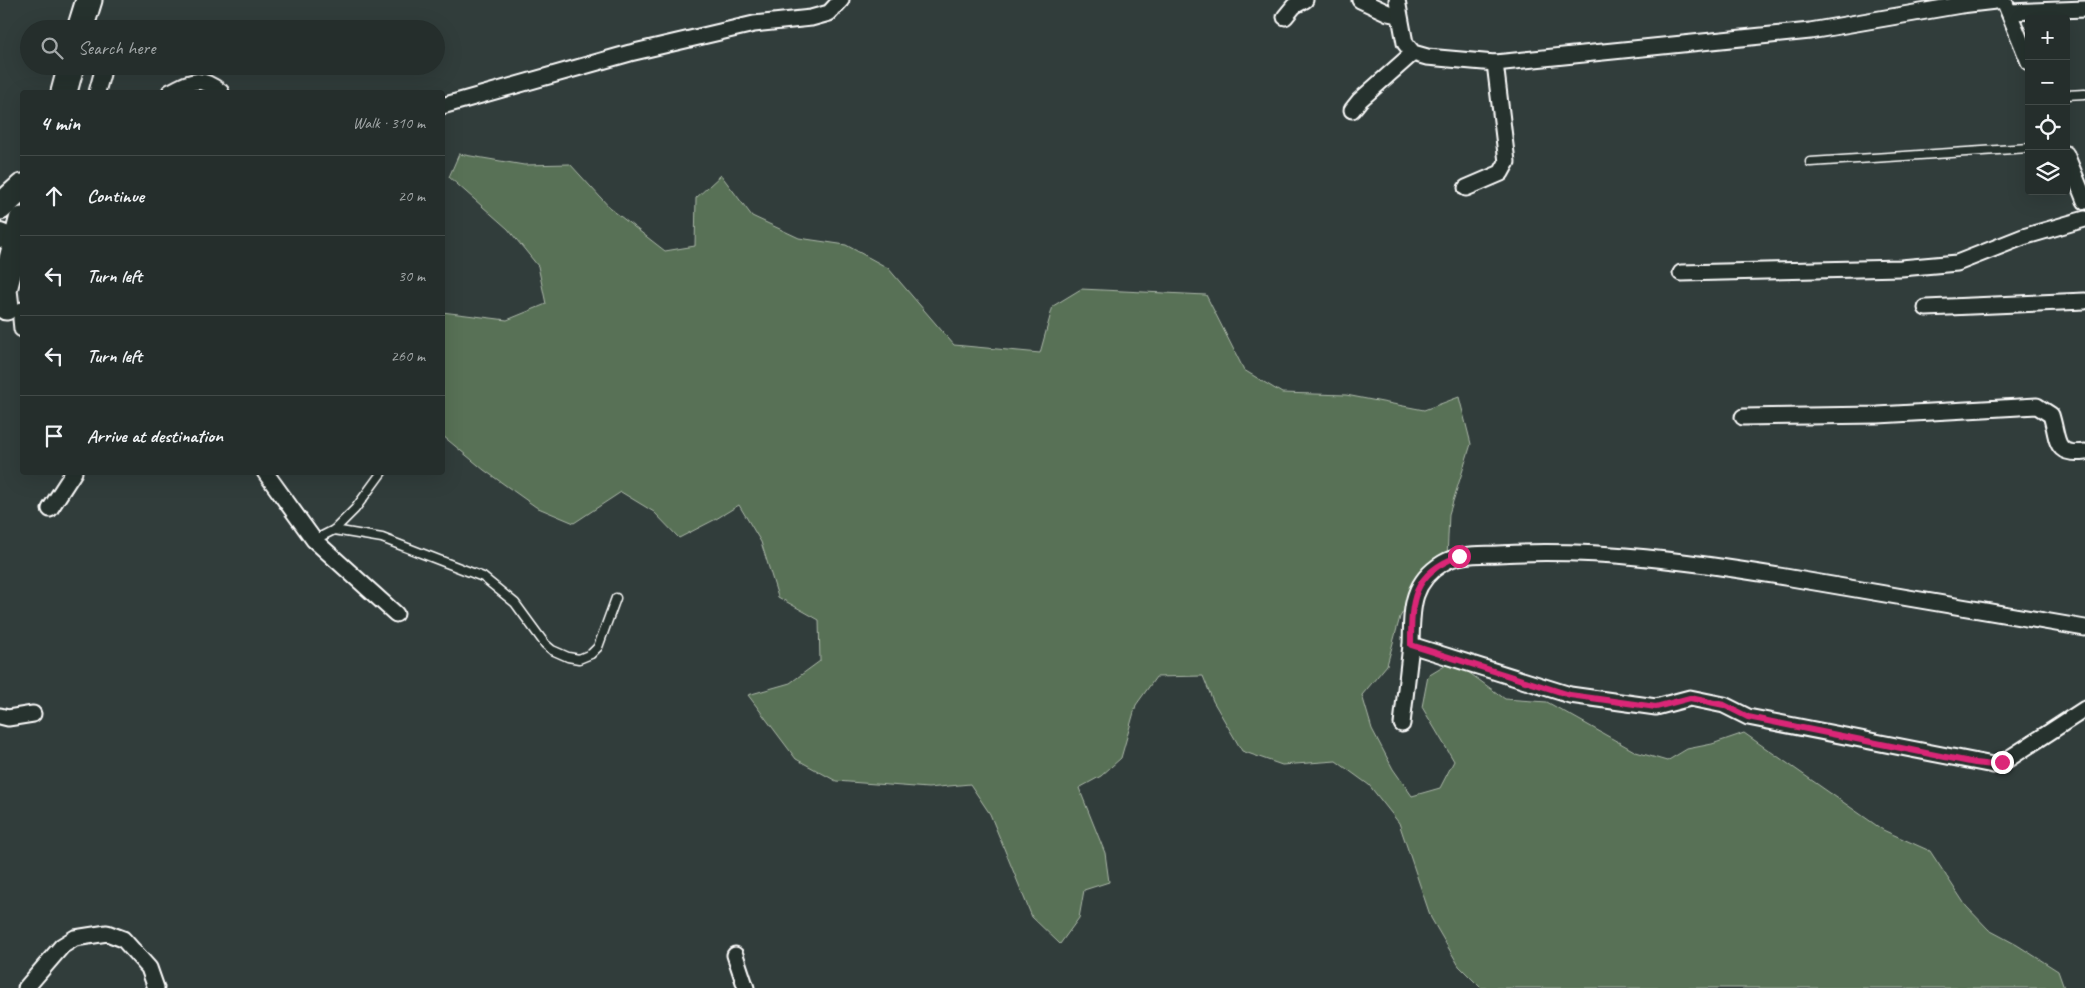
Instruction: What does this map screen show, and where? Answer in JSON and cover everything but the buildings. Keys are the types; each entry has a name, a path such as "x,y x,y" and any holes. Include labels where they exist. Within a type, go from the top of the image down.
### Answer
{"main road":[{"path":"83,20 89,0"},
{"path":"65,90 69,75"},
{"path":"0,206 20,189"},
{"path":"9,276 20,229"}],"street":[{"path":"445,105 630,53 754,24 811,18 829,13 841,0"},
{"path":"1285,17 1294,6 1305,0"},
{"path":"1360,0 1382,10 1398,7 1405,43 1413,53 1427,57 1495,63 1810,31 1960,5 2005,4 2085,9"},
{"path":"2005,4 2028,60"},
{"path":"1352,110 1360,100 1413,53"},
{"path":"1466,188 1501,174 1507,162 1495,63"},
{"path":"98,90 102,75"},
{"path":"174,90 188,82 198,80 207,82 218,90"},
{"path":"2070,164 2084,198"},
{"path":"1681,273 1901,268 1957,262 2023,237 2085,219"},
{"path":"9,276 20,315"},
{"path":"1926,308 2085,301"},
{"path":"1743,417 1878,415 2037,406 2051,415 2059,445 2064,452 2085,452"},
{"path":"50,509 72,475"},
{"path":"267,475 314,540 396,614"},
{"path":"1402,724 1414,601 1418,586 1431,572 1445,562 1459,556 1521,552 1562,552 1677,560 1920,598 2085,628"},
{"path":"1411,645 1570,695 1656,707 1690,698 1724,705 1748,717 1993,765 2002,762 2085,709"},
{"path":"0,716 8,718 33,714"},
{"path":"26,988 62,946 75,938 107,933 123,939 149,968 156,988"},
{"path":"735,955 746,988"}],"lane":[{"path":"2070,95 2085,94"},
{"path":"1810,162 2025,148"},
{"path":"314,540 334,530 355,510 380,475"},
{"path":"334,530 382,538 483,577 515,603 545,644 552,650 568,657 580,658 591,654 598,647 616,598"}],"green space":[{"path":"459,154 524,165 570,164 611,209 665,251 695,246 696,198 721,175 752,216 799,238 846,245 888,268 954,345 1040,353 1053,306 1081,289 1206,295 1244,370 1282,393 1346,395 1424,410 1459,397 1471,444 1449,514 1447,559 1417,588 1400,617 1387,665 1362,695 1372,729 1393,769 1412,796 1440,788 1454,761 1422,707 1428,676 1453,661 1505,699 1547,702 1636,752 1667,761 1687,749 1712,744 1744,733 1883,830 1930,851 1966,906 1989,930 2058,971 2064,988 1481,988 1459,966 1431,918 1399,823 1369,785 1336,761 1282,765 1242,751 1213,701 1203,676 1156,677 1136,705 1121,758 1101,776 1079,788 1105,853 1109,882 1084,890 1079,918 1060,944 1032,917 990,814 970,784 928,788 836,781 796,759 748,695 790,683 820,661 819,620 778,597 761,542 739,505 679,538 654,512 621,492 574,523 536,507 484,470 445,438 445,312 507,320 546,304 538,266 508,229 449,177"}],"route":[{"path":"1459,556 1445,562 1431,572 1418,586 1411,621 1411,645 1570,695 1656,707 1690,698 1724,705 1748,717 1975,763 1993,765 2002,762"}]}
